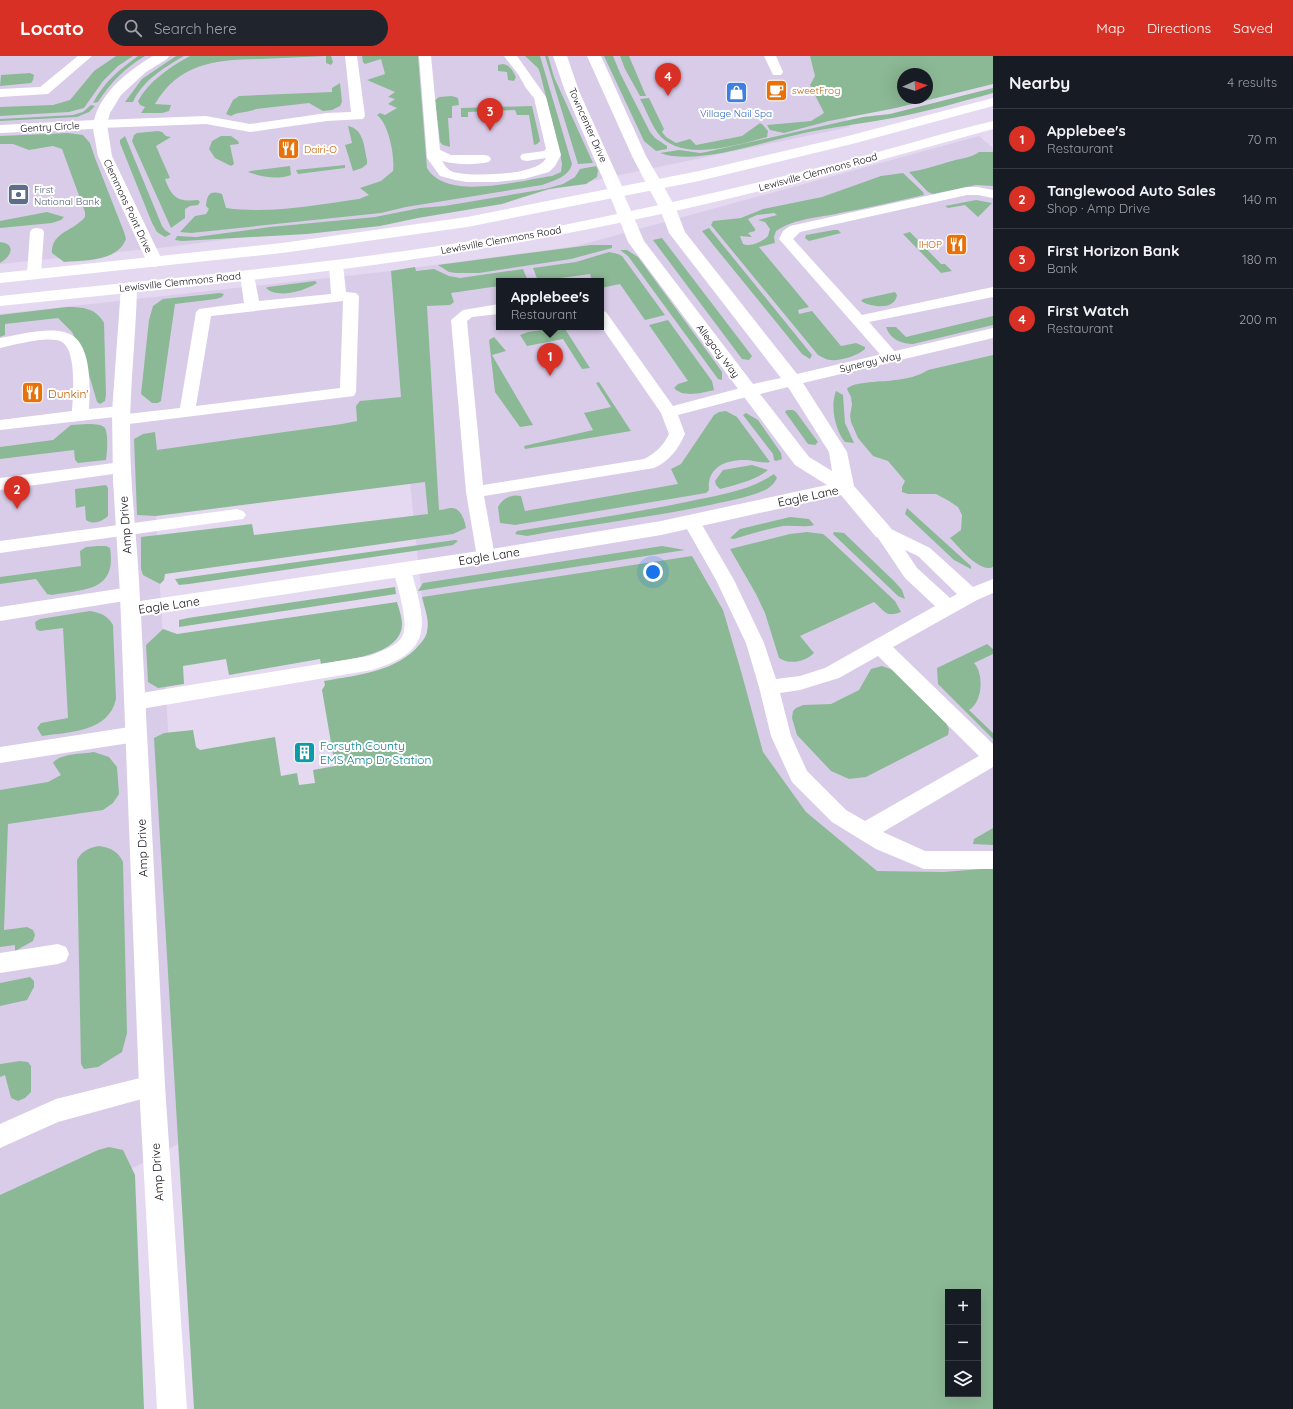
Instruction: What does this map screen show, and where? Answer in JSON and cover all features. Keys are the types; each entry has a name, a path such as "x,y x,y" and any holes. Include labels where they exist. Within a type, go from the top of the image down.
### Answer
{"street":[{"path":"100,124 103,113 115,93 141,69 162,56"},
{"name":"Towncenter Drive","path":"560,56 570,85 605,162 617,193"},
{"path":"594,56 638,156 655,185"},
{"name":"Lewisville Clemmons Road","path":"0,278 282,248 467,222 655,185 847,141 993,102"},
{"name":"Gentry Circle","path":"0,129 100,124"},
{"name":"Clemmons Point Drive","path":"100,124 105,156 154,262"},
{"name":"Lewisville Clemmons Road","path":"0,301 336,265 405,256 580,227 668,209 820,172 993,125"},
{"name":"Allegacy Way","path":"655,185 668,209 677,233 793,381 838,452 845,488"},
{"name":"Allegacy Way","path":"617,193 636,242 802,461 845,488 882,532"},
{"name":"Amp Drive","path":"129,287 121,416 121,468 124,530 131,602 152,1086 172,1409"},
{"name":"Synergy Way","path":"748,391 993,333"},
{"name":"Eagle Lane","path":"131,602 402,570 486,557 646,531 845,488"}],"lane":[{"path":"0,93 43,91 86,56"},
{"path":"100,124 206,120 250,128 327,117 358,116 351,56"},
{"path":"425,56 427,93 434,158 439,167 446,173 459,178 475,179 502,177 543,170 551,164 554,154 540,97 532,88 524,73 510,56"},
{"path":"770,56 777,72"},
{"path":"527,157 548,154 552,150"},
{"path":"433,152 442,157 454,160 484,159"},
{"path":"891,358 786,239 788,234 794,229 967,191 978,191 993,194"},
{"path":"34,274 37,232"},
{"path":"336,265 339,297"},
{"path":"247,275 252,307"},
{"path":"858,320 993,292"},
{"path":"0,425 80,416 121,416 187,412 348,392 351,296 204,312 187,412"},
{"path":"486,557 475,492 459,320 468,313 496,309"},
{"path":"475,492 648,464 660,459 670,449 677,434 669,412 604,319"},
{"path":"0,343 59,336 67,338 75,349 82,370 80,416"},
{"path":"669,412 748,391"},
{"path":"0,484 121,468"},
{"path":"0,547 237,515"},
{"path":"692,522 725,580 755,643 769,687 781,736 799,776 840,816 884,843 924,860 993,860"},
{"path":"882,532 924,552 970,595"},
{"path":"882,532 911,573 948,607"},
{"path":"135,702 372,663 391,656 402,648 411,638 413,624 402,570"},
{"path":"769,687 800,683 832,673 970,595 993,586"},
{"path":"0,614 131,602"},
{"path":"865,832 993,757 880,646"},
{"path":"0,755 136,734"},
{"path":"0,963 58,954"},
{"path":"0,1136 56,1111 152,1086"}],"shaded area":[{"path":"0,56 817,56 850,127 456,209 168,247 0,264"},
{"path":"979,136 993,148 993,889 865,894 771,788 680,573 422,597 404,426 156,516 191,1137 0,1239 0,314 382,272 577,246"}],"green space":[{"path":"116,56 133,56 118,66 103,81 84,108 69,112 0,116 0,107 53,105 70,100 94,71"},
{"path":"138,56 145,56 131,65 113,82 98,102 93,103 97,95 113,76"},
{"path":"176,56 184,56 148,81 137,94 133,102 125,102 142,79"},
{"path":"190,56 326,56 245,59 201,66 176,79 165,90 155,104 171,105 169,111 162,113 141,113 145,107 140,105 138,101 148,87 168,70"},
{"path":"326,56 331,56 333,62 331,65 326,63"},
{"path":"362,56 418,56 427,168 437,178 451,184 467,187 504,184 552,176 561,172 562,164 560,153 540,73 538,68 525,56 540,56 572,164 568,172 560,178 542,185 406,207 381,213 191,233 180,232 195,216 206,214 209,209 206,206 207,198 210,194 215,192 222,194 226,208 243,210 309,206 359,199 369,195 360,188 381,181 393,171 392,150 388,133 381,119 377,115 380,113 385,115 397,108 388,104 395,99 388,97 395,92 367,80 385,74 381,59 365,64"},
{"path":"545,56 548,56 554,77 593,163 578,164"},
{"path":"604,56 613,56 650,132 655,138 667,146 667,149 656,151 644,141"},
{"path":"620,56 629,56 646,96 640,96 625,69"},
{"path":"810,56 993,56 993,84 933,99 933,68 897,68 897,104 912,104 829,121 784,133 770,130 767,125 811,121 824,113 810,85 815,76"},
{"path":"503,64 509,67 516,77 514,81 508,80 507,72 498,71 498,65"},
{"path":"30,73 34,75 31,83 0,86 1,75"},
{"path":"340,83 342,102 340,106 332,110 323,111 309,103 256,109 237,113 231,116 226,114 233,100 239,96 332,92 332,88"},
{"path":"993,88 993,93 930,110 811,132 710,155 692,157 660,153 679,150 700,153 706,152 863,117 890,114"},
{"path":"452,96 458,98 459,105 452,106 452,118 448,118 450,147 443,145 440,142 435,100 439,97"},
{"path":"649,98 664,129 662,132 666,137 676,143 690,139 696,145 742,136 760,123 768,131 767,137 709,150 694,150 679,147 667,142 657,132 640,99"},
{"path":"91,105 95,106 89,112 77,117 0,121 0,119 73,115 83,112"},
{"path":"532,106 540,141 534,145 529,115 517,115 515,110 468,112 468,117 461,117 461,108"},
{"path":"348,126 357,131 360,135 364,144 367,160 367,164 362,168 353,171 345,145 352,143"},
{"path":"158,131 171,137 156,146 170,178 165,179 170,191 173,195 181,199 198,200 200,202 198,205 190,206 185,209 185,218 171,228 132,141 134,135 137,133"},
{"path":"68,133 83,135 90,143 124,232 126,239 122,247 108,256 91,260 64,262 52,253 55,240 85,217 85,212 62,149 53,146 29,150 13,144 0,144 0,136"},
{"path":"125,136 162,226 171,234 165,237 157,232 152,223 120,143 120,140"},
{"path":"221,136 231,136 238,141 239,144 230,145 234,164 231,166 215,158 209,149 212,141"},
{"path":"979,152 993,152 993,186 976,185 933,194 928,192 909,172 969,157"},
{"path":"345,165 345,168 298,174 296,170"},
{"path":"290,166 291,175 286,177 275,178 248,172 251,171"},
{"path":"596,166 598,170 597,177 586,184 549,189 502,204 380,226 307,234 182,241 175,240 177,236 196,237 270,227 375,217 420,208 444,206 545,189 563,184 575,177 580,169"},
{"path":"903,173 923,192 924,195 791,223 776,231 774,237 775,243 759,247 809,307 798,310 799,314 812,311 841,346 856,343 865,347 862,352 849,358 827,360 818,355 711,225 713,221 741,218 763,209 822,197 881,176","holes":["774,213 777,215 758,220 765,222 770,229 766,238 753,244 743,244 740,236 752,237 748,233 755,231 748,219 757,215"]},
{"path":"976,200 992,203 978,217 965,205 948,208 945,206"},
{"path":"47,212 64,217 61,220 52,223 0,228 0,221"},
{"path":"709,228 812,355 810,359 802,354 702,231"},
{"path":"838,230 841,233 809,241 805,238 806,235"},
{"path":"910,232 941,264 945,264 952,271 941,273 903,234"},
{"path":"662,238 752,356 749,360 742,359 653,240"},
{"path":"0,242 9,245 10,251 7,257 0,263"},
{"path":"591,245 612,245 612,248 571,259 479,273 449,272 438,265"},
{"path":"620,250 627,250 638,257 722,372 722,380 718,379 628,256"},
{"path":"609,252 622,256 665,315 645,320 620,284 604,287 604,278 591,278 590,274 560,278 537,278 533,268 576,262"},
{"path":"415,267 416,271 434,269 449,276 460,278 523,269 527,278 496,278 496,286 451,293 454,302 450,305 427,306 439,510 452,508 458,510 464,519 466,528 453,534 165,574 164,580 160,584 143,575 141,569 141,537 252,524 254,535 428,514 425,482 156,516 137,515 134,439 143,434 155,432 157,450 342,424 357,421 356,406 360,401 401,397 391,271"},
{"path":"315,281 317,283 306,289 291,293 277,293 266,288 268,287"},
{"path":"895,292 897,295 895,300 892,304 887,306 870,305 861,301 863,299"},
{"path":"220,293 224,294 222,297 216,299 175,304 161,401 158,403 152,403 141,394 149,320 153,306 163,299"},
{"path":"78,307 93,311 104,323 106,394 105,401 100,404 97,402 83,354 72,332 58,318 5,324 5,335 0,337 0,315"},
{"path":"993,316 993,325 913,344 896,340 890,335 886,327 896,327 906,337"},
{"path":"668,320 712,381 714,390 687,394 674,388 678,384 688,381 649,325"},
{"path":"542,330 566,330 590,368 582,369 563,339 527,346 520,335"},
{"path":"494,337 506,351 492,355 533,425 520,427 495,392 489,340"},
{"path":"993,355 993,567 988,568 976,563 950,538 961,530 962,515 958,507 936,494 908,494 902,492 902,487 905,481 888,461 873,456 858,438 851,422 850,416 852,405 851,397 847,389 856,384 908,378 928,370"},
{"path":"599,382 631,431 525,449 524,446 593,430 584,413 611,407 596,383"},
{"path":"836,391 843,395 845,423 854,443 845,442 836,425 833,404"},
{"path":"787,410 793,410 796,412 818,442 815,445 808,444 785,412"},
{"path":"726,411 737,417 770,462 764,463 737,460 724,464 714,471 709,482 709,490 706,493 515,525 500,523 498,507 505,499 511,496 521,496 525,511 678,484 671,469 681,464 714,415 719,412"},
{"path":"746,413 758,420 781,453 782,459 776,461 774,460 773,454 743,415"},
{"path":"71,425 101,425 106,430 106,460 78,463 75,460 74,450 0,459 0,447 53,440"},
{"path":"752,465 768,470 751,480 739,484 720,489 716,485 715,481 723,470"},
{"path":"774,474 777,478 769,488 753,495 737,499 638,518 527,536 515,534 517,531 626,513 723,494 754,485"},
{"path":"106,485 108,488 108,516 97,522 89,522 86,520 85,506 76,508 75,489"},
{"path":"907,508 971,566 971,569 954,560 905,514"},
{"path":"790,517 809,519 814,525 783,526 734,539 730,538 740,529"},
{"path":"807,532 823,534 829,539 895,601 901,612 896,614 888,614 874,602 800,636 814,653 806,659 793,662 779,658 765,613 756,594 730,549 790,534"},
{"path":"834,532 844,533 895,582 902,590 905,599 898,596 833,534"},
{"path":"455,540 458,541 453,545 441,547 189,584 179,585 175,579"},
{"path":"106,546 110,548 111,562 108,573 103,581 96,586 52,595 47,594 36,579 0,584 0,577 81,566 80,551 86,547"},
{"path":"662,546 685,550 418,591 423,583"},
{"path":"692,556 723,610 763,752 806,812 877,871 944,872 993,868 993,1409 194,1409 154,738 164,733 193,730 196,747 200,750 275,737 281,776 297,773 299,785 315,783 313,770 335,766 322,690 325,685 324,681 376,671 400,661 411,653 426,636 428,627 422,597"},
{"path":"395,587 396,594 179,627 179,620 188,618"},
{"path":"397,602 402,621 399,635 392,643 382,650 370,654 321,664 320,659 229,675 226,659 183,666 184,684 158,688 148,682 146,645 163,629 177,634"},
{"path":"90,611 103,615 113,625 116,699 112,710 97,724 75,731 42,736 37,728 41,723 68,718 63,628 40,631 36,629 35,622 40,619"},
{"path":"987,644 993,649 993,654 974,663 981,680 977,701 969,710 993,733 993,739 938,684 937,668"},
{"path":"882,666 893,670 946,723 949,729 948,735 866,777 849,779 831,771 797,735 792,718 793,711 803,705 831,704 859,690 871,669"},
{"path":"94,752 109,757 117,767 119,794 113,803 103,810 8,824 4,930 27,927 33,930 35,935 33,941 15,951 15,945 0,947 0,790 48,782 61,775 53,763 56,760 72,754"},
{"path":"993,828 993,845 973,844 974,839"},
{"path":"99,846 114,851 119,855 123,862 127,1033 122,1052 98,1067 84,1069 81,1064 77,860 86,850"},
{"path":"30,977 34,981 34,987 27,1000 0,1006 0,983"},
{"path":"20,1061 28,1062 31,1066 31,1092 25,1098 18,1101 11,1098 5,1075 0,1077 0,1064"},
{"path":"109,1147 123,1150 135,1175 144,1409 0,1409 0,1195 98,1150"}],"place":[{"name":"sweetFrog","path":"777,90"},
{"name":"Village Nail Spa","path":"736,93"},
{"name":"First Watch","path":"668,96"},
{"name":"First Horizon Bank","path":"490,131"},
{"name":"Dairi-O","path":"289,149"},
{"name":"First National Bank","path":"18,195"},
{"name":"IHOP","path":"957,244"},
{"name":"Applebee's","path":"550,376"},
{"name":"Dunkin'","path":"32,393"},
{"name":"Tanglewood Auto Sales","path":"17,509"},
{"name":"Forsyth County EMS Amp Dr Station","path":"305,752"}]}
